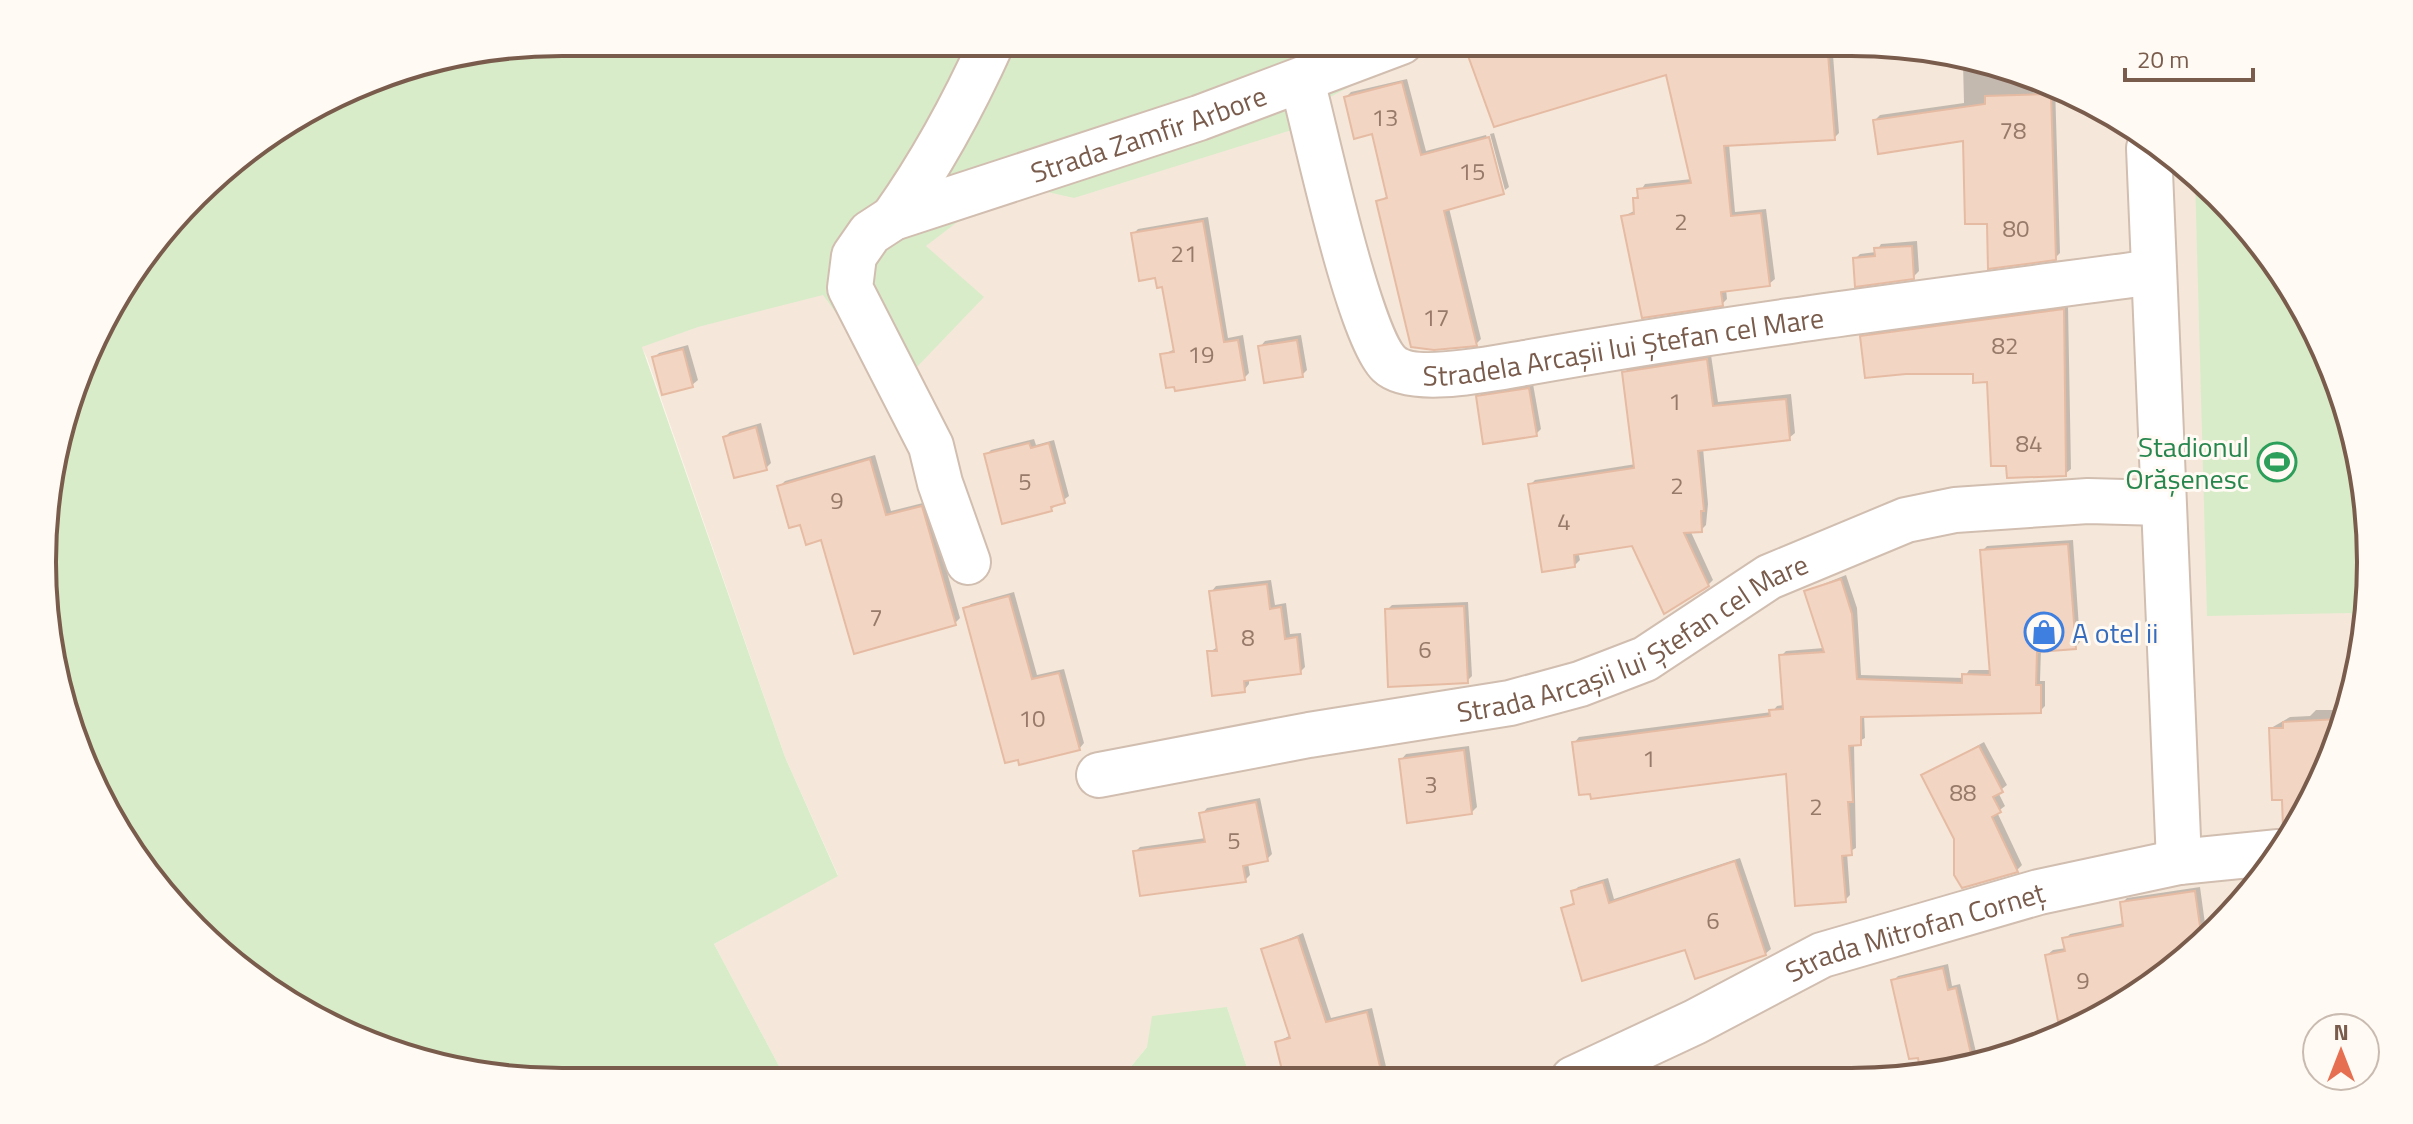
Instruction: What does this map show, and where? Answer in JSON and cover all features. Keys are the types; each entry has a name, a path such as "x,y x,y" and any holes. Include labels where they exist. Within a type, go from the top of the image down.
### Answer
{"street":[{"path":"968,562 940,483 931,446 850,288 854,256 870,233 893,218 953,122 985,56"},
{"name":"Strada Zamfir Arbore","path":"893,218 1302,81 1365,56"},
{"name":"Stradela Arcașii lui Ștefan cel Mare","path":"1302,81 1359,295 1387,362 1403,374 1485,369 1690,334 2154,272"},
{"path":"2149,154 2179,862"},
{"name":"Strada Arcașii lui Ștefan cel Mare","path":"1099,775 1309,735 1510,703 1580,684 1645,659 1769,577 1906,520 1955,510 2088,501 2162,503"},
{"name":"Strada Mitrofan Corneț","path":"1597,1068 1695,1022 1822,955 2039,892 2179,862 2264,853"}],"shaded area":[{"path":"856,56 1851,56 1917,60 1950,66 1982,73 2045,95 2075,108 2132,141 2209,204 2272,281 2305,338 2318,368 2340,431 2347,463 2353,496 2357,562 2353,628 2347,661 2330,725 2305,786 2272,843 2209,920 2159,963 2104,1000 2045,1029 1982,1051 1917,1064 1851,1068 1247,1068 1227,1007 1147,1047 1130,1068 780,1068 714,944 838,875 785,757 647,358 620,303"}],"green space":[{"path":"562,56 1408,56 1330,97 1295,129 1074,198 1034,189 956,223 926,246 984,297 893,392 823,295 698,327 642,347 785,757 838,876 714,944 780,1068 562,1068 496,1064 399,1041 338,1016 309,1000 281,983 228,942 204,920 161,870 141,843 108,786 83,725 60,628 56,562 60,496 83,399 108,338 141,281 161,254 204,204 228,182 281,141 309,124 338,108 399,83 496,60"},
{"name":"Stadionul Orășenesc","path":"2195,192 2252,254 2272,281 2305,338 2340,431 2353,496 2357,562 2353,624 2351,613 2207,616"},
{"path":"1227,1007 1247,1068 1130,1068 1147,1047 1152,1016"}],"building":[{"path":"1468,56 1828,56 1835,140 1724,146 1731,216 1761,213 1770,286 1721,292 1723,306 1642,318 1621,216 1634,214 1633,198 1638,198 1637,189 1691,183 1666,75 1494,127"},
{"path":"1402,82 1421,155 1489,137 1504,194 1444,211 1477,346 1434,350 1411,347 1376,201 1387,198 1372,134 1354,139 1344,97"},
{"path":"2043,94 2051,98 2056,260 1988,269 1987,224 1965,224 1963,141 1878,154 1873,120 1985,104 1985,96"},
{"path":"1203,221 1224,342 1238,340 1245,380 1175,391 1174,387 1166,388 1160,354 1174,352 1162,287 1157,288 1155,278 1139,281 1131,233"},
{"path":"1912,246 1914,279 1855,287 1853,258 1875,256 1874,248"},
{"path":"2064,309 2066,476 2007,478 2006,466 1991,466 1987,382 1973,383 1973,374 1906,374 1865,378 1860,336"},
{"path":"1297,340 1303,377 1264,383 1258,346"},
{"path":"683,349 693,387 662,395 652,357"},
{"path":"1707,359 1713,406 1786,399 1790,440 1698,451 1704,511 1701,511 1702,532 1684,533 1709,586 1664,614 1632,546 1574,555 1575,567 1542,572 1528,484 1634,468 1622,372"},
{"path":"1529,388 1537,436 1483,444 1476,396"},
{"path":"756,427 767,470 734,478 723,437"},
{"path":"1029,443 1031,448 1049,443 1065,503 1051,507 1052,511 1002,524 984,454"},
{"path":"870,459 886,515 922,506 956,625 854,654 821,540 806,545 800,525 789,528 777,486"},
{"path":"2068,544 2076,649 2037,652 2036,685 2041,685 2041,713 1861,717 1861,745 1849,746 1853,802 1848,802 1852,855 1842,856 1846,902 1795,906 1786,774 1591,799 1590,794 1579,795 1572,742 1770,716 1769,710 1783,709 1779,655 1824,652 1804,591 1841,579 1852,614 1857,679 1962,683 1962,674 1990,675 1980,550"},
{"path":"1267,584 1270,609 1281,607 1285,639 1297,637 1301,674 1244,681 1245,692 1212,696 1207,651 1217,651 1209,591"},
{"path":"1009,596 1032,679 1059,673 1080,750 1019,765 1018,760 1005,763 963,608"},
{"path":"1464,606 1468,683 1388,687 1385,609"},
{"path":"2332,719 2305,786 2283,825 2282,800 2272,800 2269,728 2283,728 2283,722"},
{"path":"1979,746 2003,792 1993,797 2001,812 1992,817 2018,872 1962,888 1954,875 1954,839 1921,775"},
{"path":"1464,750 1472,814 1407,823 1399,759"},
{"path":"1256,802 1268,861 1243,866 1246,882 1140,896 1133,851 1205,842 1199,813"},
{"path":"1735,861 1766,955 1695,979 1685,950 1582,981 1561,908 1574,904 1571,891 1603,882 1609,903"},
{"path":"2195,891 2200,928 2132,983 2075,1016 2058,1021 2045,955 2065,951 2062,938 2123,926 2120,902"},
{"path":"1298,937 1326,1022 1367,1012 1380,1068 1282,1068 1275,1042 1290,1038 1261,949"},
{"path":"1943,968 1948,990 1956,988 1971,1053 1919,1064 1918,1058 1909,1059 1891,980"}],"place":[{"name":"Stadionul Orășenesc","path":"2277,462"},
{"name":"A otel ii","path":"2044,632"}]}
